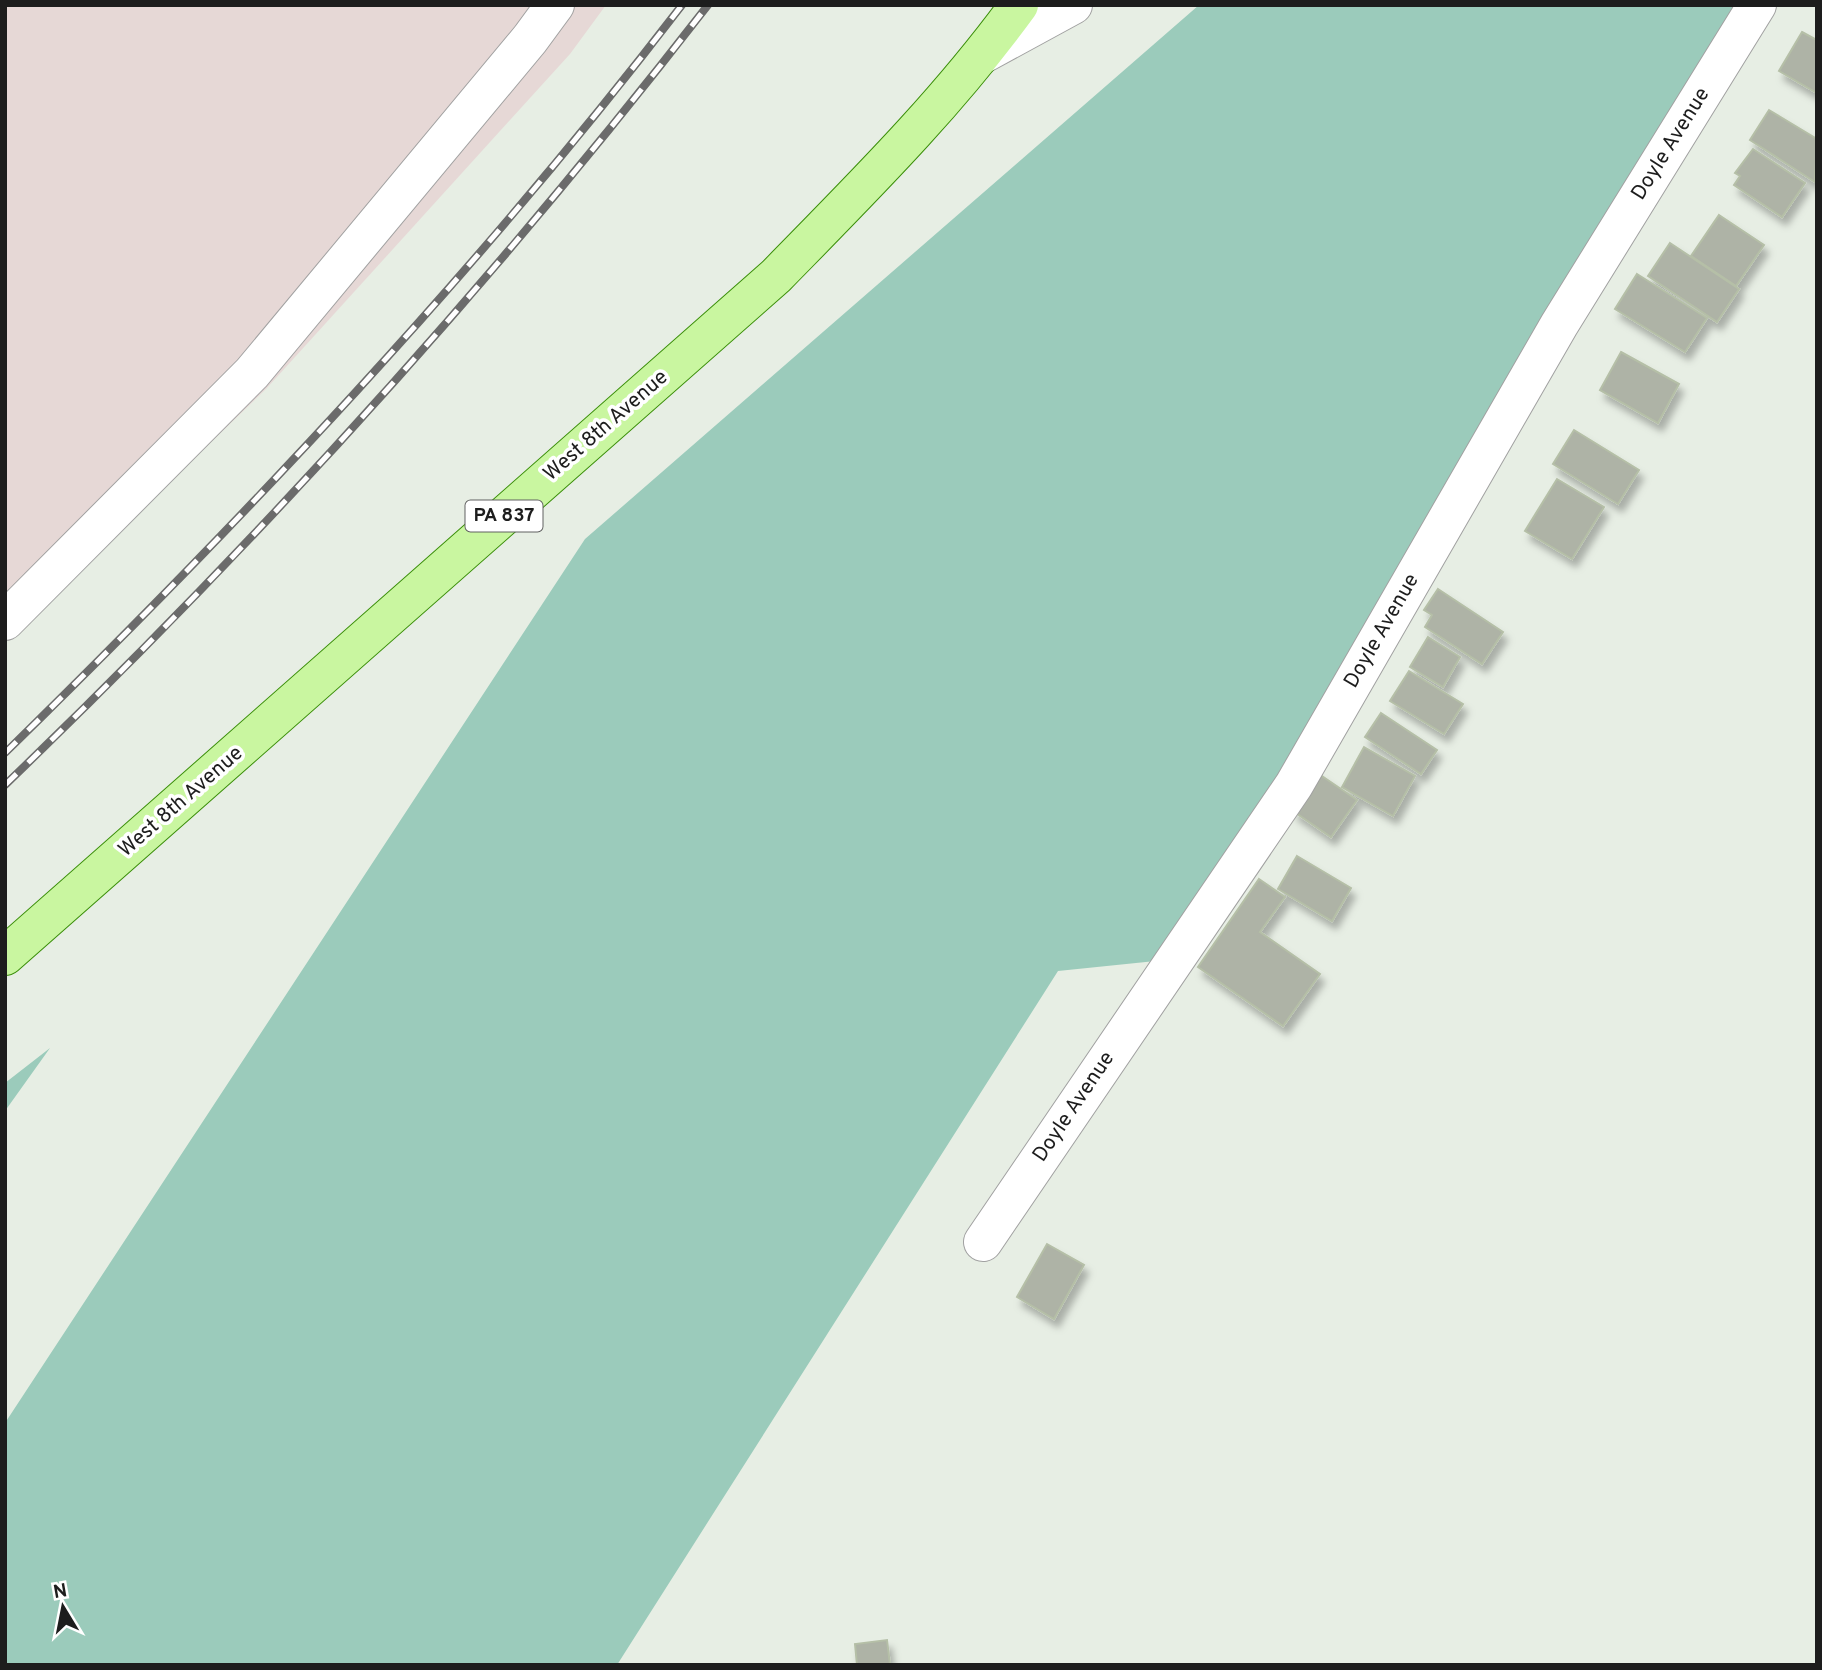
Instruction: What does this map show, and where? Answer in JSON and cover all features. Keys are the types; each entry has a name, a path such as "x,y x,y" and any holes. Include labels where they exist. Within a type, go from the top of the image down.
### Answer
{"main road":[{"name":"PA 837","path":"983,54 1019,5"},
{"name":"West 8th Avenue","path":"5,956 776,276 889,161 983,54"}],"street":[{"path":"5,621 252,373 521,50 555,5"},
{"name":"West 8th Avenue","path":"983,54 1073,5"},
{"name":"Doyle Avenue","path":"983,1242 1294,785 1559,325 1757,5"}],"shaded area":[{"path":"5,5 606,5 570,54 266,389 5,641"}],"green space":[{"path":"1199,5 1764,5 1175,959 1058,971 617,1665 5,1665 5,1423 585,539"},
{"path":"50,1048 5,1111 5,1083"}],"building":[{"path":"1802,32 1817,40 1817,93 1779,71"},
{"path":"1769,110 1817,139 1815,182 1750,140"},
{"path":"1753,149 1805,183 1782,217 1734,185 1740,176 1735,173"},
{"path":"1719,215 1764,245 1736,286 1691,256"},
{"path":"1670,243 1739,289 1717,322 1648,276"},
{"path":"1637,274 1707,318 1685,352 1615,309"},
{"path":"1621,352 1679,384 1658,423 1600,390"},
{"path":"1574,430 1639,470 1618,504 1553,464"},
{"path":"1557,479 1604,507 1572,559 1525,531"},
{"path":"1438,589 1503,632 1482,664 1425,627 1432,615 1424,610"},
{"path":"1428,637 1460,657 1443,687 1410,667"},
{"path":"1409,671 1463,704 1444,734 1390,701"},
{"path":"1381,713 1437,750 1421,774 1365,737"},
{"path":"1364,747 1415,776 1393,816 1342,787"},
{"path":"1319,774 1357,800 1331,837 1293,811"},
{"path":"1297,856 1351,888 1332,921 1278,889"},
{"path":"1259,879 1285,897 1260,932 1320,974 1283,1026 1198,967"},
{"path":"1047,1244 1084,1265 1054,1319 1017,1297"},
{"path":"887,1640 890,1665 857,1665 855,1644"}],"railway":[{"path":"5,753 183,575 357,391 523,201 682,5"},
{"path":"5,785 191,600 371,408 543,210 708,5"}]}
